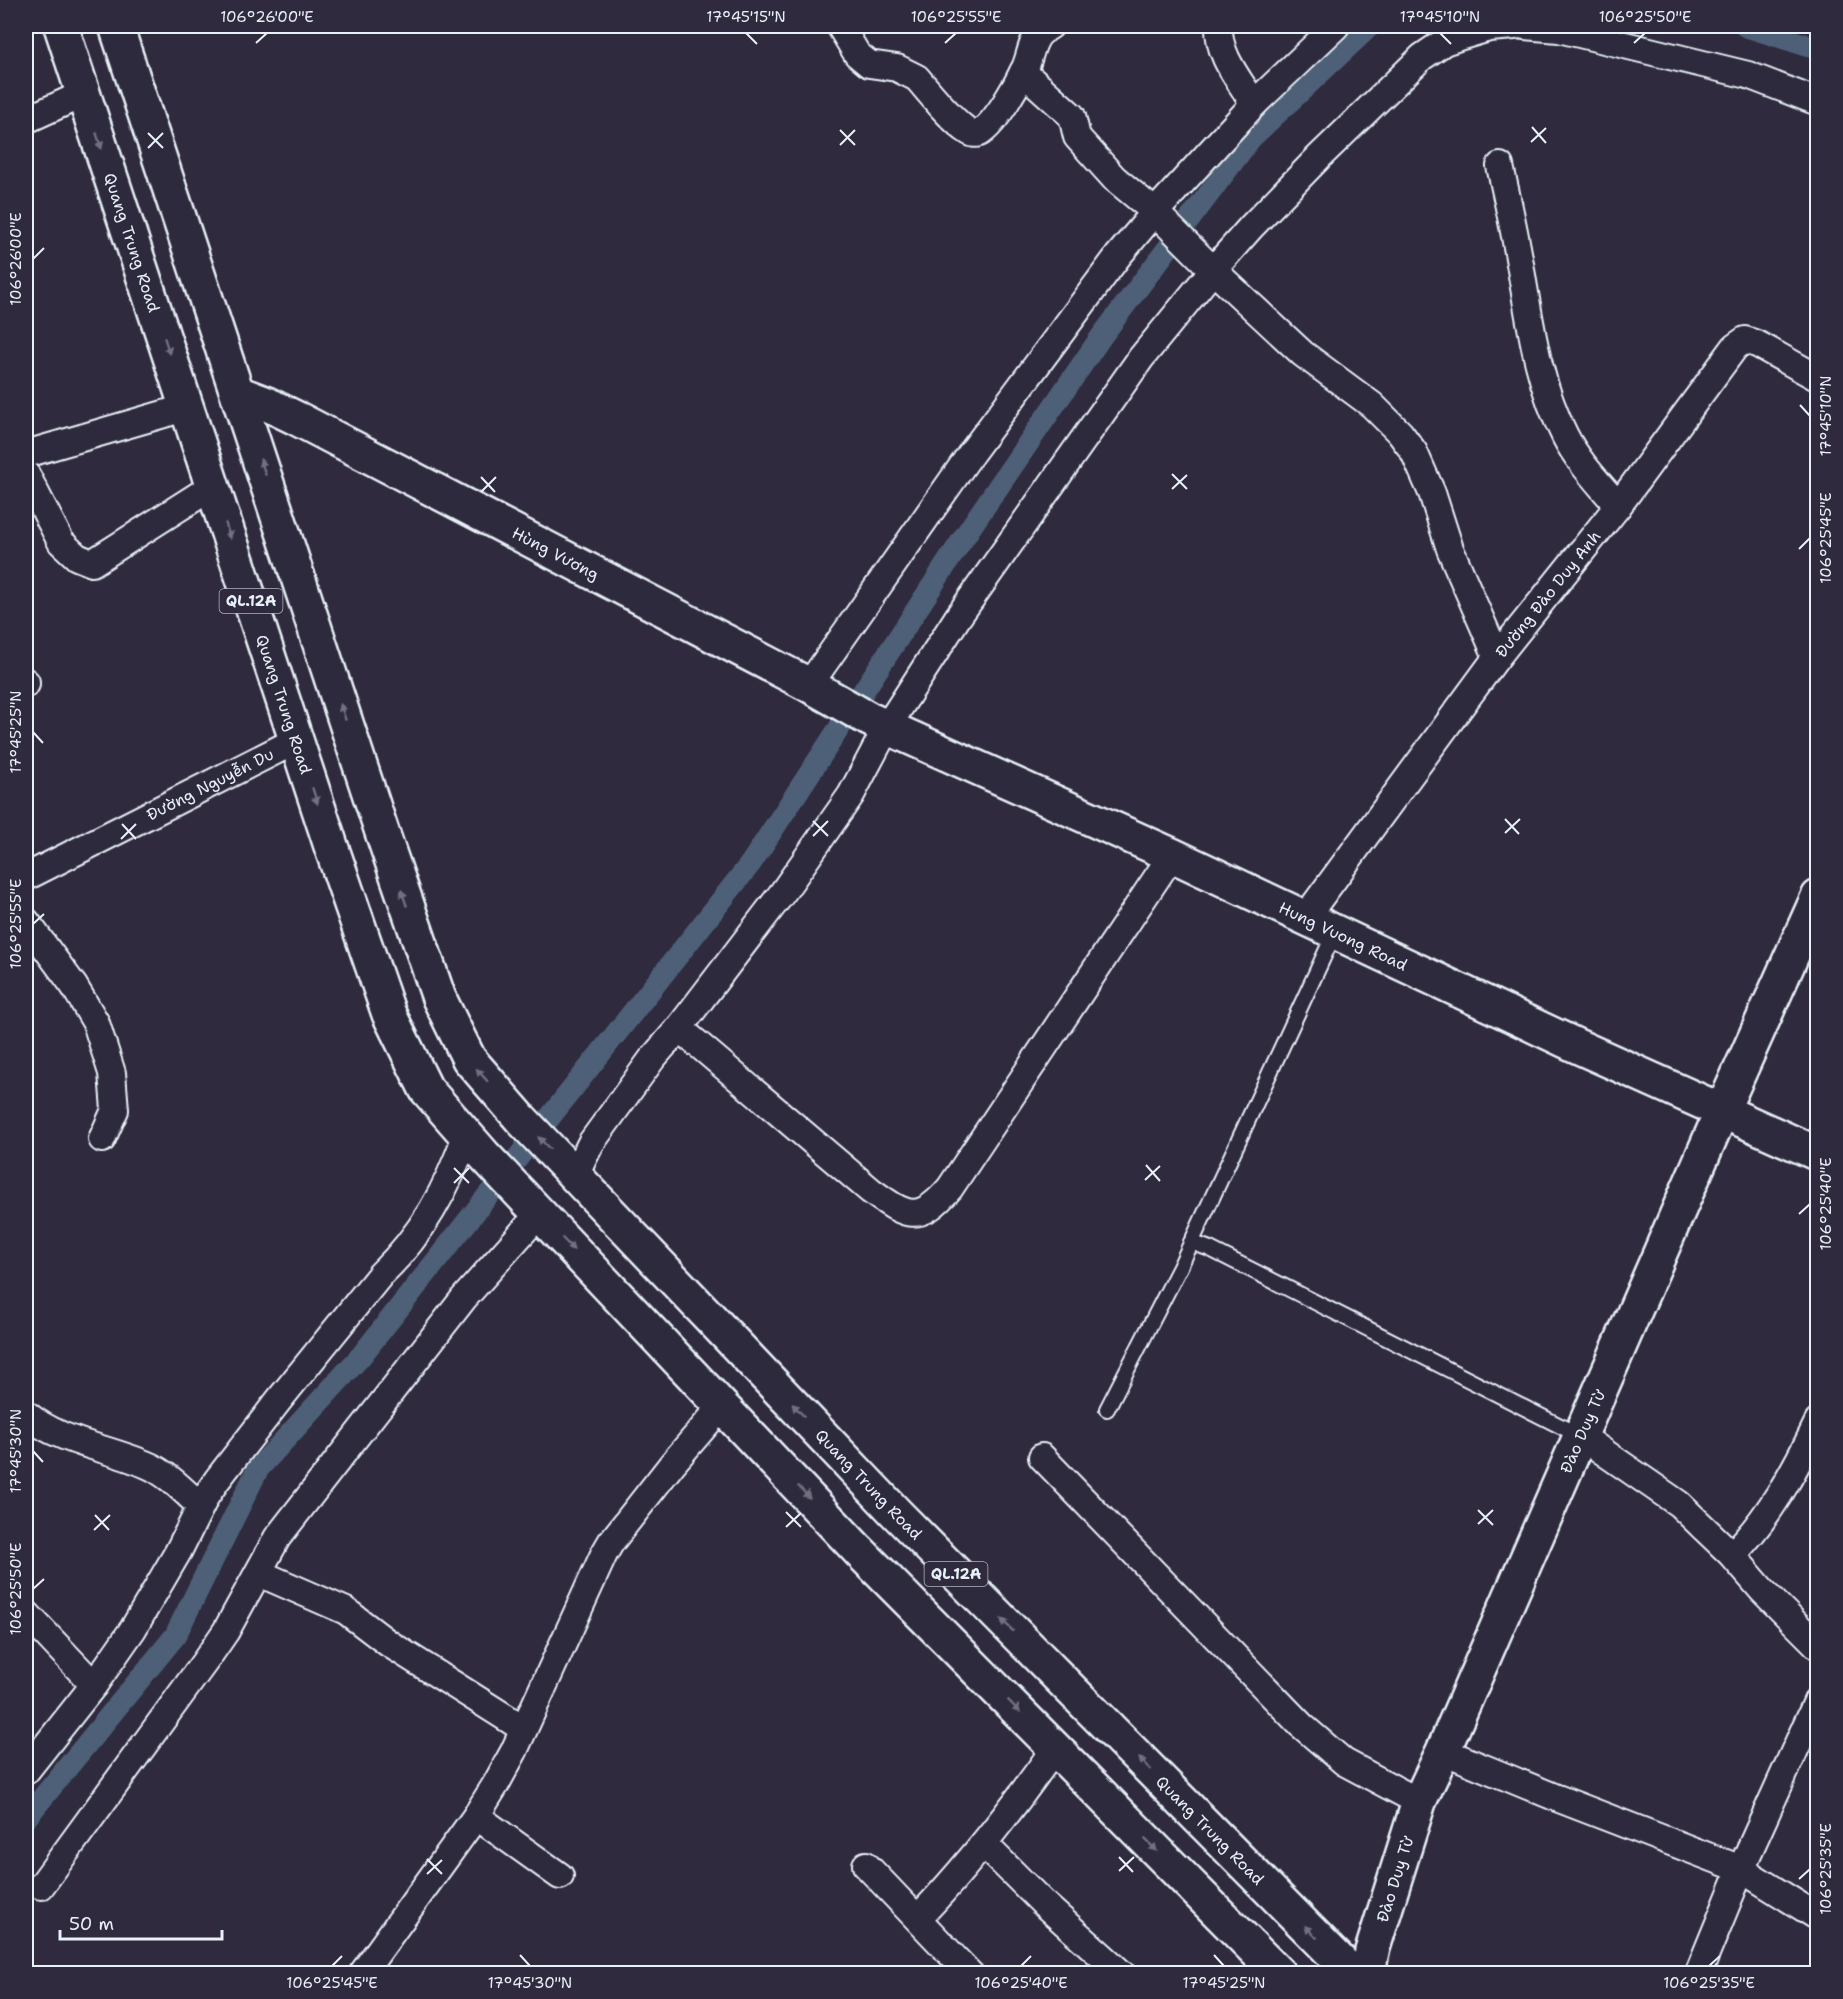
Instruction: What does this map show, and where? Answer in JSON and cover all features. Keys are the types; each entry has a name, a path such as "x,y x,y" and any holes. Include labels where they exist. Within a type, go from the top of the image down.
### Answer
{"main road":[{"name":"Quang Trung Road","path":"61,26 331,846 389,1014 426,1089 474,1145"},
{"name":"QL.12A","path":"116,26 439,998 469,1059 521,1119 571,1171"},
{"path":"83,94 133,78"},
{"path":"188,407 238,393"},
{"name":"Hùng Vương","path":"238,393 288,414 878,723"},
{"name":"Hung Vuong Road","path":"878,723 1172,855 1577,1046 1818,1154"},
{"path":"331,846 382,832"},
{"name":"Đào Duy Từ","path":"1368,1974 1372,1951 1419,1802 1582,1437 1722,1111 1818,897"},
{"name":"QL.12A","path":"474,1145 858,1550 1279,1974"},
{"name":"Quang Trung Road","path":"571,1171 897,1514 1353,1974"},
{"path":"858,1550 897,1514"}],"street":[{"path":"840,26 857,54 869,64 897,68 917,78 960,125 976,134 993,120 1023,72 1039,34 1050,26"},
{"path":"1219,26 1219,38 1224,56 1254,104"},
{"path":"814,688 972,452 1103,275 1254,104 1336,26"},
{"path":"571,1171 652,1059 679,1028 783,892 851,795 878,723 958,617 1141,358 1211,268 1422,57 1444,42 1462,36 1489,28 1515,26"},
{"path":"1524,26 1559,29 1738,73 1818,102"},
{"path":"1023,72 1072,116 1077,137 1114,178 1157,214 1303,354 1372,405 1401,433 1414,452 1432,493 1450,549 1497,657"},
{"path":"26,120 83,94"},
{"path":"1500,166 1541,372 1554,412 1566,439 1582,463 1618,506"},
{"name":"Đường Đào Duy Anh","path":"1305,918 1497,657 1618,506 1736,347 1745,340 1757,344 1818,378"},
{"path":"26,454 188,407"},
{"path":"26,474 61,542 77,557 92,563 213,486"},
{"name":"Đường Nguyễn Du","path":"26,877 297,740"},
{"path":"679,1028 871,1191 903,1211 915,1214 928,1210 950,1188 1172,855"},
{"path":"26,921 74,986 96,1023 112,1073 115,1110 102,1139"},
{"path":"26,1771 94,1685 144,1611 178,1552 200,1506 217,1480 381,1274 400,1256 421,1230 453,1172 474,1145"},
{"path":"41,1886 226,1631 277,1538 534,1208"},
{"path":"362,1974 476,1816 510,1759 604,1554 673,1463 722,1406"},
{"path":"26,1414 50,1430 74,1440 147,1464 181,1488 200,1506"},
{"path":"1732,1555 1746,1542 1773,1504 1818,1422"},
{"path":"1582,1437 1679,1504 1732,1555 1762,1590 1818,1646"},
{"path":"1042,1457 1301,1725 1344,1762 1419,1802"},
{"path":"259,1572 345,1611 398,1649 524,1729"},
{"path":"26,1613 94,1685"},
{"path":"1698,1974 1741,1869 1818,1699"},
{"path":"918,1918 962,1872 1023,1794 1055,1748"},
{"path":"1443,1751 1741,1869 1818,1917"},
{"path":"476,1816 560,1876"},
{"path":"984,1844 1016,1878 1122,1974"},
{"path":"866,1865 970,1974"}],"lane":[{"path":"1107,1409 1191,1242 1335,933"},
{"path":"1191,1242 1582,1437"}],"waterway":[{"path":"26,1818 175,1636 258,1469 361,1356 751,863 972,525 1101,337 1251,138 1370,26"},
{"path":"1745,26 1818,49"}]}
